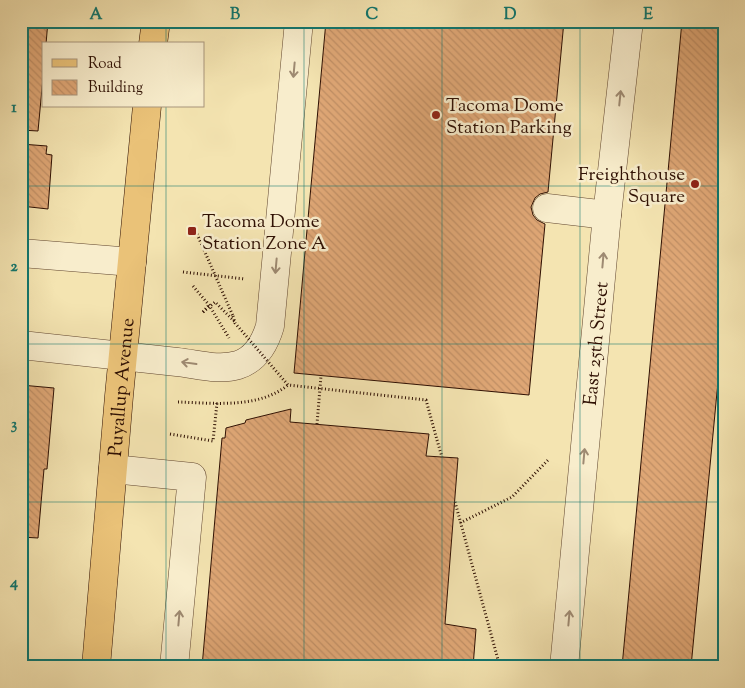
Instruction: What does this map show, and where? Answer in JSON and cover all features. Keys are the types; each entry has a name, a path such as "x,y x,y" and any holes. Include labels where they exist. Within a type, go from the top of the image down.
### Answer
{"main road":[{"path":"153,42 156,21"},
{"name":"Puyallup Avenue","path":"96,667 147,108"}],"street":[{"path":"21,346 221,368 240,364 256,353 265,342 270,326 298,21"},
{"name":"East 25th Street","path":"564,667 607,215 629,21"},
{"path":"547,208 607,215"},
{"path":"21,253 132,262"},
{"path":"113,469 192,477 174,667"}],"path":[{"path":"197,234 217,276 235,323"},
{"path":"183,272 245,279"},
{"path":"193,286 209,305 234,344"},
{"path":"209,305 203,312 215,302 288,385"},
{"path":"723,352 718,392 724,393"},
{"path":"317,424 321,376"},
{"path":"178,402 239,403 278,392 288,385 426,400 442,457"},
{"path":"170,434 213,441 217,403"},
{"path":"460,523 512,497 548,460"},
{"path":"455,502 500,667"}],"building":[{"path":"21,21 48,21 46,42 42,42 42,88 38,131 21,130"},
{"name":"Tacoma Dome Station Parking","path":"326,21 564,21 548,192 540,194 535,198 531,207 533,215 537,220 545,224 529,395 294,373"},
{"name":"Freighthouse Square","path":"682,21 724,21 724,347 722,347 717,392 691,667 622,667"},
{"path":"21,144 47,146 46,154 52,155 48,209 21,206"},
{"path":"21,385 54,388 47,469 44,469 38,538 21,537"},
{"path":"291,409 290,422 429,434 426,456 458,458 445,624 476,629 473,667 202,667 222,438 225,438 226,428 245,423 246,420"}],"place":[{"name":"Tacoma Dome Station Parking","path":"436,115"},
{"name":"Freighthouse Square","path":"695,184"},
{"name":"Tacoma Dome Station Zone A","path":"192,231"}]}
